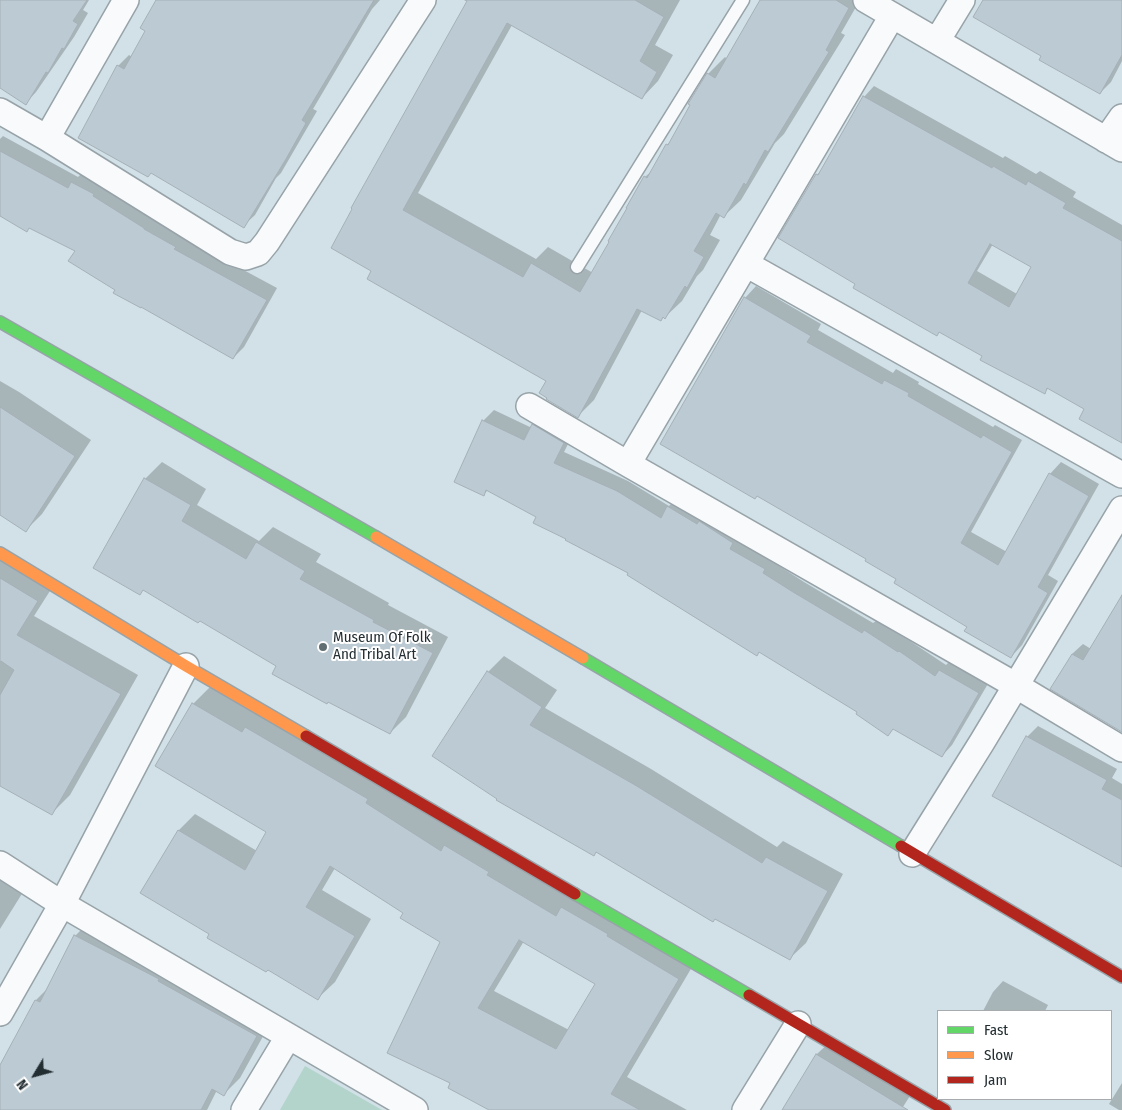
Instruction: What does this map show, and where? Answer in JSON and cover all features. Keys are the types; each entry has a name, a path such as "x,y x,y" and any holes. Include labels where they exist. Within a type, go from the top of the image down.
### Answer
{"street":[{"path":"47,138 126,0"},
{"path":"0,111 47,138 230,252 246,257 258,253 268,242 423,0"},
{"path":"866,0 1114,144 1122,117"},
{"path":"937,41 962,0"},
{"path":"628,464 892,16"},
{"path":"746,264 1122,475"},
{"path":"0,322 457,584 1122,977"},
{"path":"529,406 1015,686 1122,750"},
{"path":"912,854 982,742 1122,509"},
{"path":"0,553 186,666 944,1110"},
{"path":"0,1013 62,904 186,666"},
{"path":"0,864 62,904 415,1110"},
{"path":"745,1110 798,1024"},
{"path":"244,1110 288,1037"}],"lane":[{"path":"578,267 743,0"}],"green space":[{"path":"305,1066 382,1110 280,1110"}],"building":[{"path":"0,0 87,0 73,21 78,24 64,49 62,48 48,73 46,72 26,105 0,88"},
{"path":"156,0 374,0 302,120 306,123 244,228 151,173 148,177 78,138 117,65 124,69 145,31 140,28"},
{"path":"465,0 635,0 664,17 640,61 657,72 642,99 507,23 403,210 523,277 531,263 580,292 644,176 647,178 666,144 668,145 690,105 688,104 707,73 715,78 760,0 836,0 849,8 826,50 829,52 768,152 765,150 746,185 744,183 724,218 716,213 694,251 704,257 687,288 685,286 665,319 663,317 661,321 637,309 578,418 539,393 546,381 367,279 371,271 331,248 351,208 467,1"},
{"path":"983,0 1122,0 1122,55 1100,94 1039,60 1041,56 973,17"},
{"path":"863,96 992,168 993,166 1026,185 1028,181 1066,203 1063,208 1122,241 1122,443 1079,419 1084,409 1047,388 1045,394 980,360 982,356 939,332 937,336 853,288 855,284 778,238 816,174 818,175","holes":["990,244 1031,267 1009,307 968,283"]},
{"path":"0,151 68,188 71,182 94,194 93,196 144,229 176,247 174,249 267,300 233,359 113,293 115,290 68,261 75,251 29,228 27,232 0,216"},
{"path":"744,297 811,336 807,342 882,384 884,380 909,393 908,396 981,438 983,435 1012,452 961,543 998,565 1049,473 1089,496 1038,587 1048,593 1011,658 964,631 967,627 894,583 896,579 865,561 866,559 757,496 755,499 660,444"},
{"path":"0,407 75,456 26,532 0,515"},
{"path":"482,420 524,440 532,424 564,443 554,463 617,491 661,518 667,506 697,524 699,521 733,543 730,549 765,569 763,573 793,592 862,633 864,630 935,676 939,670 979,693 942,757 893,729 888,736 856,714 857,712 759,652 757,656 627,575 628,573 533,523 536,517 486,490 484,496 454,482"},
{"path":"144,478 191,505 182,521 246,559 256,542 305,571 300,579 374,620 373,622 433,653 390,734 328,702 327,704 272,674 276,666 200,621 198,623 143,590 140,595 93,568"},
{"path":"0,578 38,601 17,635 121,694 52,815 0,786 0,695 14,670 0,662"},
{"path":"1122,595 1122,732 1050,689 1072,654 1083,660"},
{"path":"487,671 542,707 530,725 635,785 762,863 766,857 828,891 790,960 715,919 713,922 596,852 594,856 496,800 432,756"},
{"path":"192,703 242,732 245,727 368,799 366,803 441,851 444,845 489,872 487,875 556,916 561,907 679,979 611,1094 640,1110 489,1110 448,1088 450,1083 387,1053 440,942 400,918 403,913 330,866 306,907 355,936 318,1000 268,970 266,972 207,938 209,934 140,893 178,830 245,870 266,832 155,766","holes":["519,940 595,984 556,1049 478,1008"]},
{"path":"1026,736 1107,780 1102,789 1122,800 1122,867 992,796"},
{"path":"74,935 159,979 158,981 257,1036 224,1096 212,1089 201,1110 0,1110 0,1065 35,1000 40,1002"},
{"path":"816,1054 908,1110 782,1110"}],"traffic: fast":[{"path":"0,322 376,537"},
{"path":"583,658 901,846"},
{"path":"575,894 749,995"}],"traffic: slow":[{"path":"376,537 583,658"},
{"path":"0,553 186,666 306,736"}],"traffic: jam":[{"path":"306,736 575,894"},
{"path":"901,846 1122,977"},
{"path":"749,995 945,1110"}],"place":[{"name":"Museum Of Folk And Tribal Art","path":"323,647"}]}
